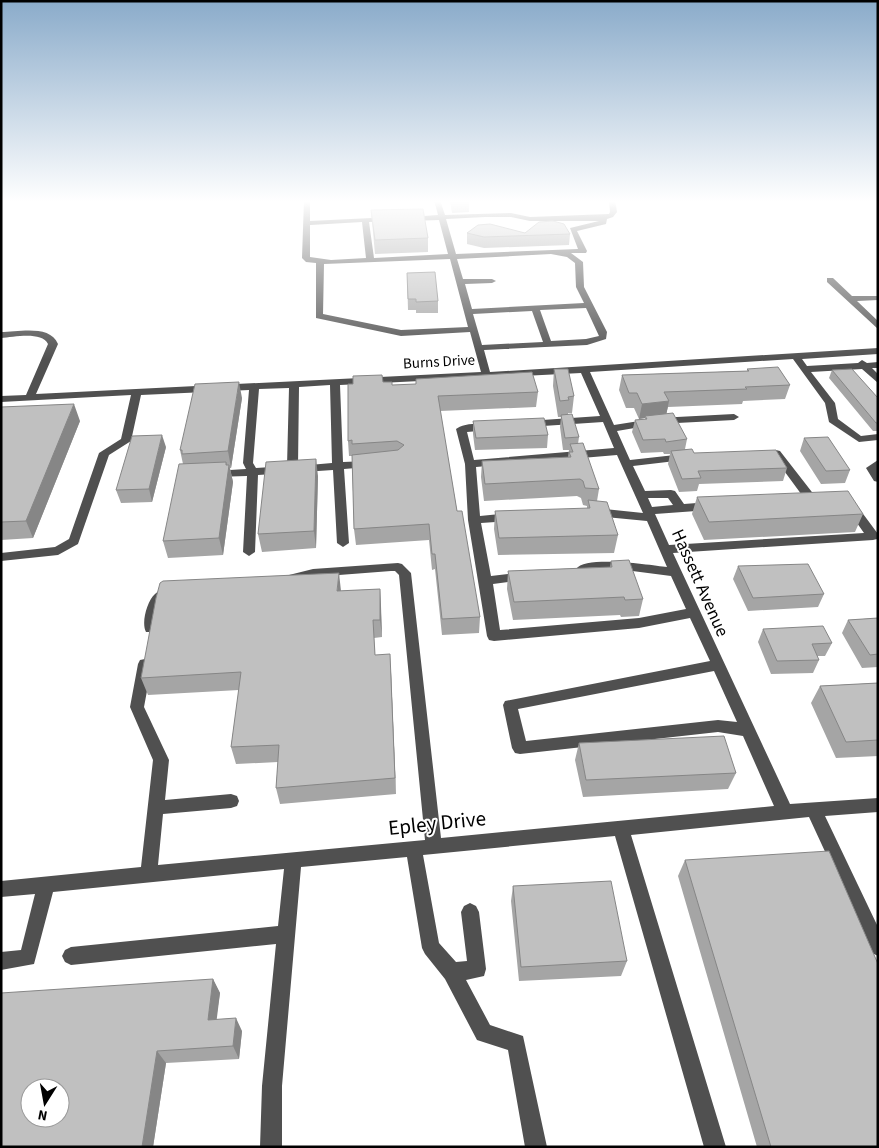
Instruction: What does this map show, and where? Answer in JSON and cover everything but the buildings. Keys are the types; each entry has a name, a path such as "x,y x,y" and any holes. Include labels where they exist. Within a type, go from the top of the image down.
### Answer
{"street":[{"path":"306,254 306,258 320,262 512,254"},
{"path":"369,254 370,260"},
{"path":"479,348 587,342 603,337 603,332 580,287 578,262 569,255 560,254"},
{"path":"453,256 486,375"},
{"path":"320,262 319,316 401,333 473,329"},
{"path":"830,280 878,326"},
{"path":"460,282 492,281"},
{"path":"850,299 878,298"},
{"path":"468,312 590,305"},
{"path":"534,308 548,344"},
{"path":"867,316 878,315"},
{"path":"1,335 42,334 51,339 53,344 30,398"},
{"name":"Burns Drive","path":"1,399 584,370 878,351"},
{"path":"852,352 878,380"},
{"path":"795,356 830,403 833,420 859,439 878,437"},
{"path":"806,370 878,365"},
{"name":"Hassett Avenue","path":"584,370 785,812"},
{"path":"335,382 342,543"},
{"path":"292,469 294,384"},
{"path":"249,552 253,472 248,463 254,386"},
{"path":"1,558 58,551 74,541 104,453 126,441 137,392"},
{"path":"519,425 609,424 734,418"},
{"path":"500,426 461,429 470,464 474,520 494,636 639,623 694,612"},
{"path":"470,464 621,451"},
{"path":"762,452 776,453 816,499 793,501"},
{"path":"627,464 698,456"},
{"path":"206,475 381,463"},
{"path":"878,463 871,468 878,479"},
{"path":"641,495 671,494 686,508"},
{"path":"666,549 873,536 844,498"},
{"path":"584,511 650,514 686,508 718,506"},
{"path":"474,520 524,516"},
{"path":"570,571 617,565 676,572"},
{"path":"271,583 313,573 391,567 398,567 405,573 434,846"},
{"path":"486,581 533,575"},
{"path":"149,875 161,760 137,707 158,596 170,591 188,589"},
{"path":"718,665 510,705 520,748 718,726 747,730"},
{"path":"156,808 230,801"},
{"name":"Epley Drive","path":"1,890 434,846 785,812 878,805"},
{"path":"814,810 878,947"},
{"path":"621,828 715,1147"},
{"path":"414,848 431,948 452,972 484,1033 516,1043 536,1147"},
{"path":"271,1147 272,1086 293,860"},
{"path":"1,961 28,958 46,885"},
{"path":"452,972 477,969 470,912"},
{"path":"71,956 286,934"}]}
